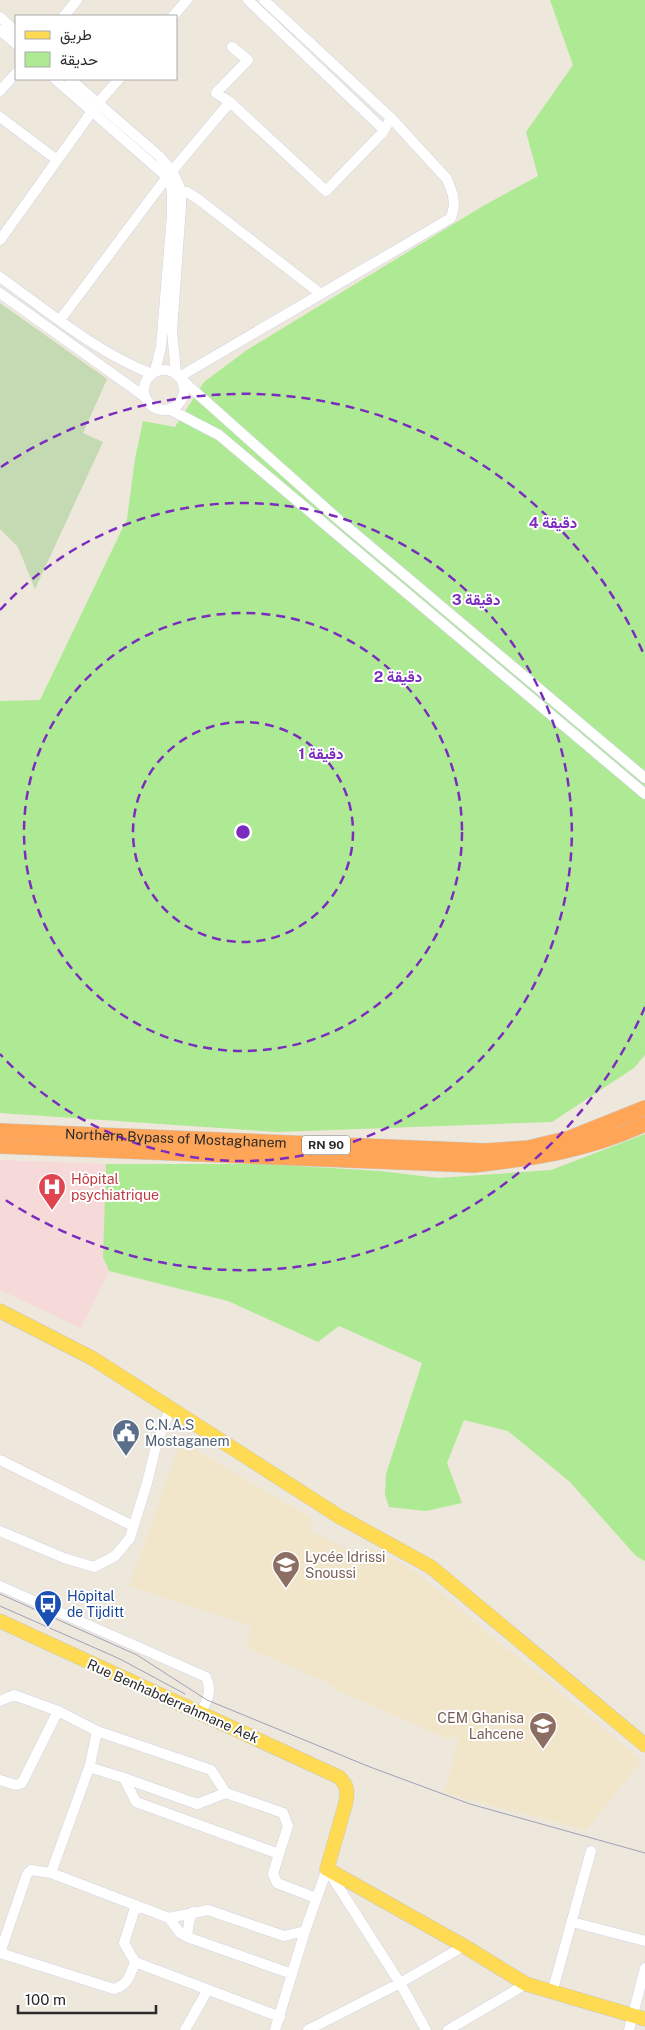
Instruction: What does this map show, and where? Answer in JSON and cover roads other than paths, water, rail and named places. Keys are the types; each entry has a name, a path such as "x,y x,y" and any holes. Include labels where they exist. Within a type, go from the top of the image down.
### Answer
{"highway":[{"name":"Northern Bypass of Mostaghanem","path":"0,1131 486,1151 528,1148 570,1138 645,1108"},
{"name":"Northern Bypass of Mostaghanem","path":"0,1146 474,1165 570,1151 615,1138 645,1124"}],"main road":[{"path":"0,1311 92,1358 170,1410 346,1521 431,1567 645,1745"},
{"name":"Rue Benhabderrahmane Aek","path":"0,1621 200,1714 332,1772 345,1783 348,1790 326,1869"},
{"path":"326,1869 464,1946 526,1984 639,2018"}],"street":[{"path":"65,15 77,0"},
{"path":"174,15 187,0"},
{"path":"248,0 384,130"},
{"path":"179,377 451,218 454,206 453,195 447,179 391,118 264,0"},
{"path":"0,18 15,31"},
{"path":"0,30 15,43"},
{"path":"232,47 248,60 216,93 230,102 326,191 384,130 391,118"},
{"path":"0,91 15,74"},
{"path":"56,80 95,107"},
{"path":"0,293 145,397 148,402 158,409 175,407 182,398 184,392 179,377 172,331 176,190 170,174 95,107 71,80"},
{"path":"0,240 95,107 118,80"},
{"path":"60,320 170,174 230,102"},
{"path":"0,117 57,160"},
{"path":"176,190 198,199 321,294"},
{"path":"145,397 144,384 154,373 161,347 176,190"},
{"path":"0,277 117,358 154,373 166,370 179,377 347,527 645,778"},
{"path":"169,409 219,435 645,794"},
{"path":"0,1530 64,1558 94,1567 115,1556 130,1538 158,1442 170,1410"},
{"path":"0,1460 133,1526"},
{"path":"0,1586 206,1677 210,1684 210,1692 200,1714"},
{"path":"0,1701 14,1695 58,1711 97,1731 211,1770 226,1793 283,1813 288,1826 273,1874 277,1883 316,1898"},
{"path":"0,1780 16,1785 22,1783 58,1711"},
{"path":"51,1873 89,1767 97,1731"},
{"path":"89,1767 197,1804 226,1793"},
{"path":"124,1778 136,1802 279,1854"},
{"path":"552,1993 591,1851"},
{"path":"275,2030 326,1869"},
{"path":"326,1869 400,1983 426,2030"},
{"path":"135,1962 128,1981 121,1987 114,1989 0,1953 27,1874 31,1870 51,1873 136,1905 169,1918 180,1933 187,1937 292,1974"},
{"path":"136,1905 124,1943 135,1962 280,2017"},
{"path":"169,1918 208,1910 284,1936 305,1932"},
{"path":"187,1937 189,1922 194,1912"},
{"path":"572,1922 645,1941"},
{"path":"308,2030 400,1983 464,1946"},
{"path":"629,2030 639,2018 644,1974"},
{"path":"448,2030 526,1984"},
{"path":"185,2030 207,1990"}],"tram line":[{"path":"0,1594 137,1655 207,1700 370,1767 470,1804 645,1853"},
{"path":"0,1606 120,1659 185,1694"}],"place":[{"name":"Hôpital psychiatrique","path":"52,1211"},
{"name":"C.N.A.S Mostaganem","path":"126,1457"},
{"name":"Lycée Idrissi Snoussi","path":"286,1589"},
{"name":"Hôpital de Tijditt","path":"48,1628"},
{"name":"CEM Ghanisa Lahcene","path":"543,1750"}]}
